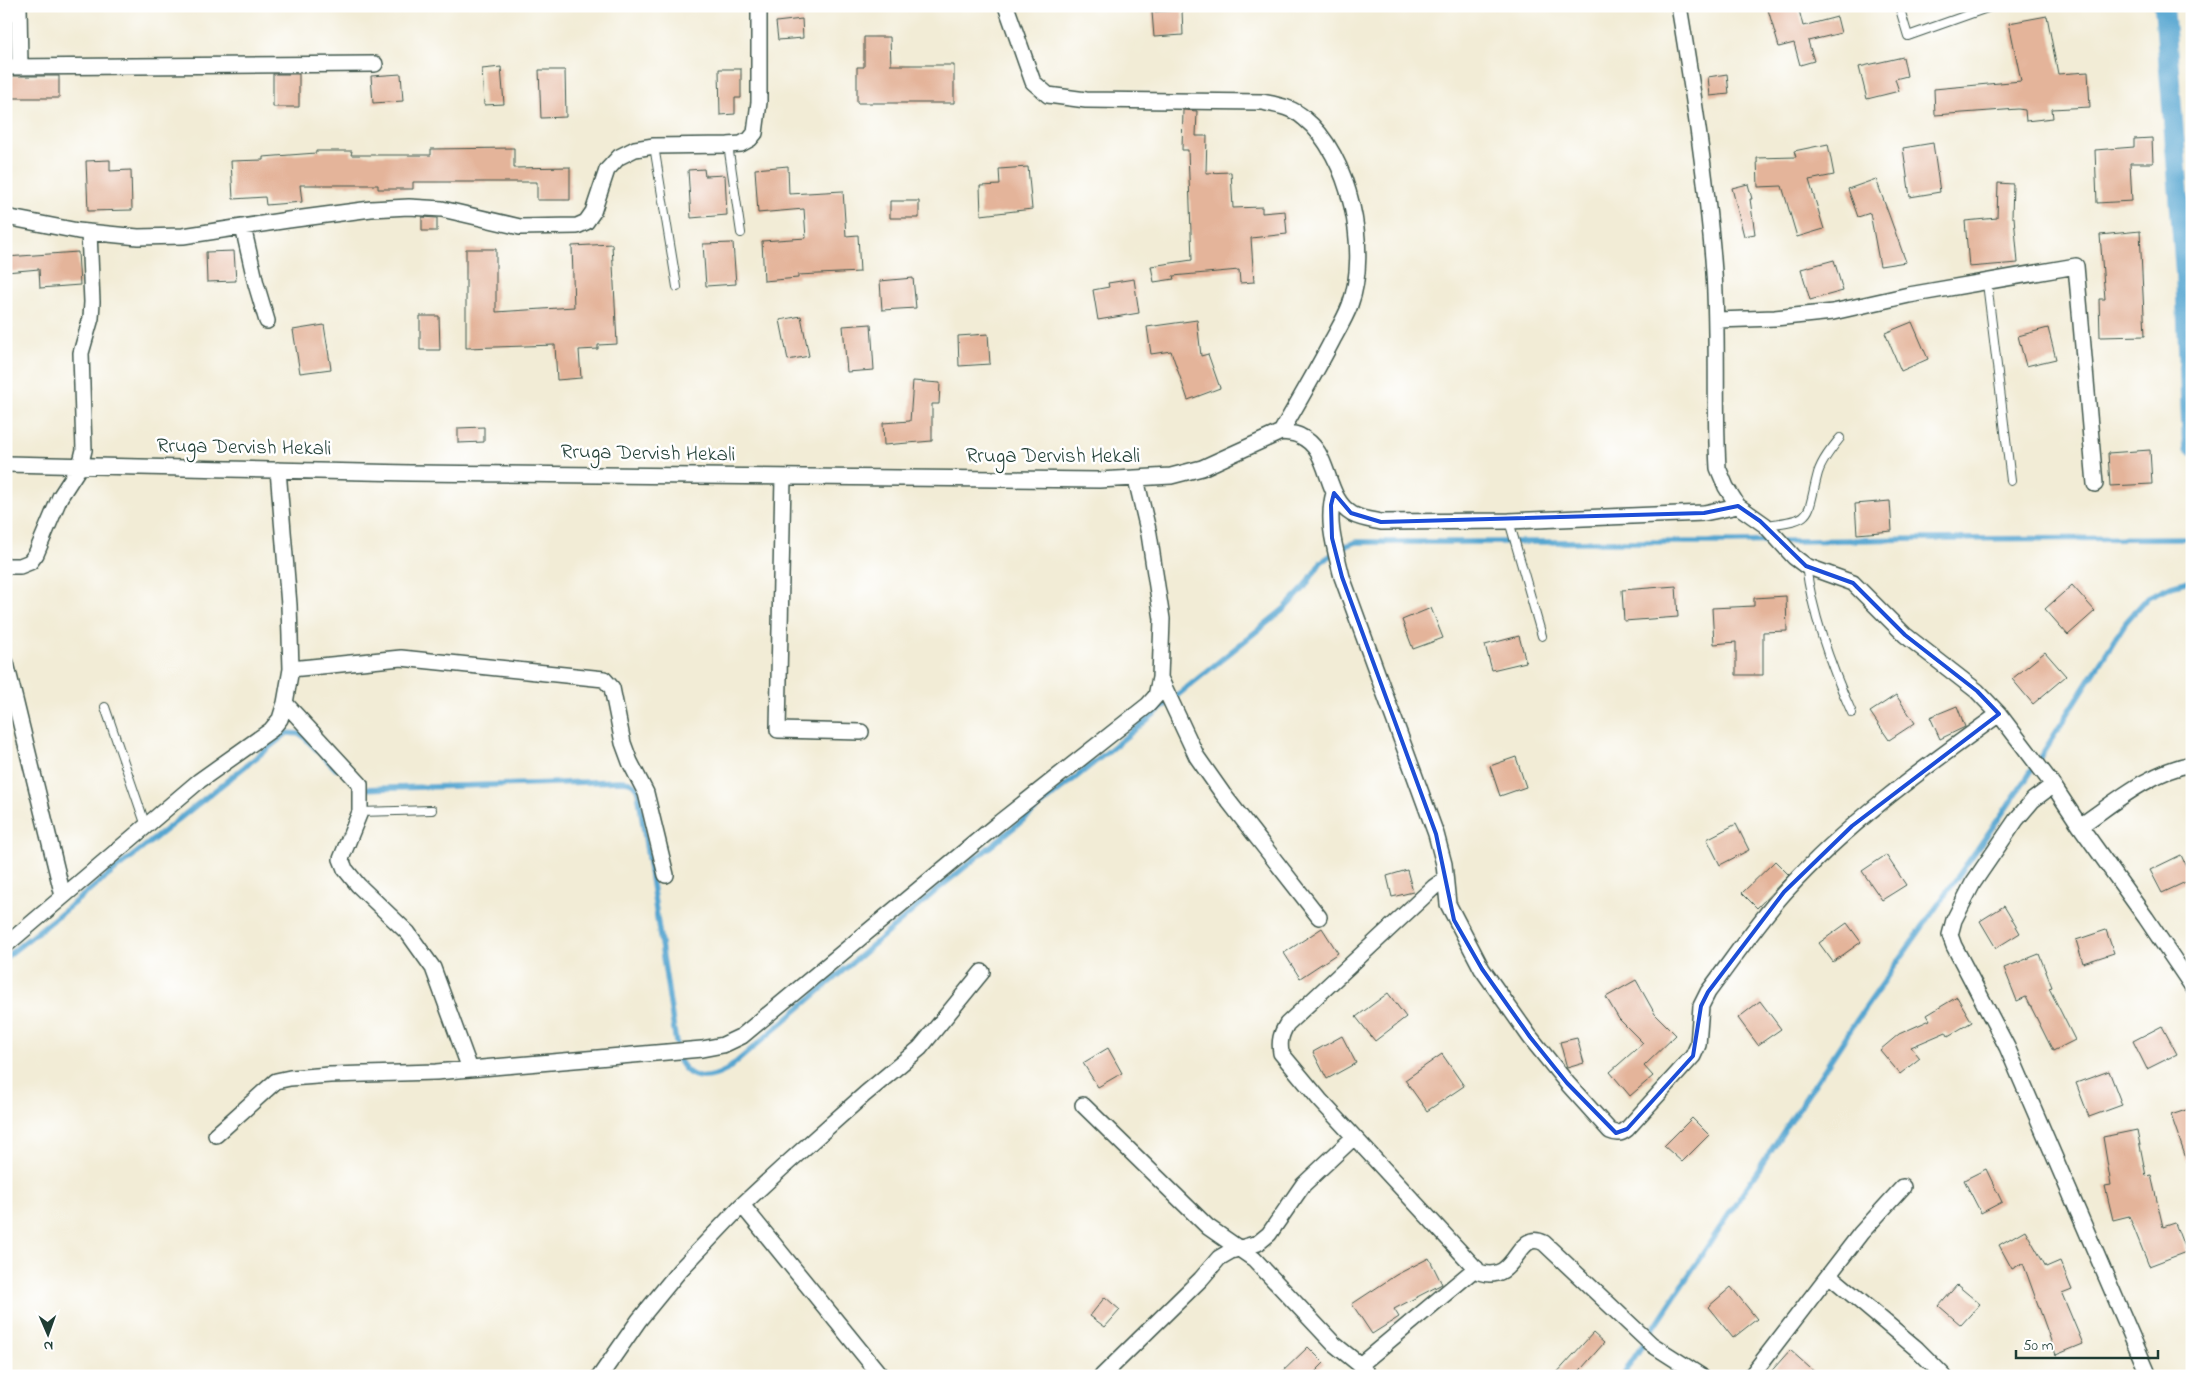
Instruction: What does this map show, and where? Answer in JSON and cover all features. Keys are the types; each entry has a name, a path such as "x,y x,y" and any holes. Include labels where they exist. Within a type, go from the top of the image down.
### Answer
{"street":[{"path":"19,6 13,67 375,64"},
{"path":"6,217 89,232 138,236 183,236 362,210 409,207 442,209 520,227 577,226 586,222 593,212 607,170 619,157 635,149 654,146 741,144 750,140 755,133 759,102 759,6"},
{"path":"1006,6 1033,82 1048,95 1086,100 1262,102 1284,106 1304,118 1319,134 1340,167 1352,198 1358,271 1347,312 1281,432 1299,435 1312,443 1320,456 1334,493 1342,505 1351,513 1364,519 1382,522 1510,521 1704,513 1738,506"},
{"path":"1679,6 1698,126 1713,258 1717,320 1718,468 1726,487 1738,506 1769,529 1800,561 1853,583 1905,635 1977,691 1999,714 2053,785 2192,986"},
{"path":"243,227 256,284 267,321"},
{"path":"6,566 30,562 36,554 60,497 80,466 84,450 81,353 91,318 89,232"},
{"path":"1717,320 1775,318 1833,312 1909,295 1987,283 2076,266 2096,484"},
{"name":"Rruga Dervish Hekali","path":"6,464 783,477 1136,479 1171,476 1202,468 1281,432"},
{"path":"6,945 199,781 271,730 280,719 285,703 291,668 289,605 278,470"},
{"path":"783,477 778,730 861,732"},
{"path":"216,1135 276,1081 330,1075 470,1069 702,1049 723,1045 742,1036 1000,822 1148,705 1156,696 1160,678 1162,619 1149,534 1136,479"},
{"path":"1334,493 1329,514 1332,538 1342,577 1436,834 1444,864 1448,904 1454,920 1482,969 1502,998 1567,1082 1610,1131 1622,1133 1693,1056 1698,1045 1701,1006 1708,992 1784,892 1858,821 1946,752 1999,714"},
{"path":"291,668 401,658 604,679 612,688 623,743 630,762 646,793 666,875"},
{"path":"6,663 63,896"},
{"path":"1160,678 1197,757 1223,794 1319,917"},
{"path":"285,703 360,784 360,809 341,860 345,870 408,933 433,968 470,1069"},
{"path":"2080,826 2148,780 2180,766 2192,764"},
{"path":"2053,785 2033,800 1998,845 1959,906 1950,935 2011,1055 2149,1376"},
{"path":"1445,879 1434,887 1287,1024 1281,1034 1280,1044 1285,1059 1354,1137 1479,1272 1488,1275 1504,1271 1530,1240 1544,1243 1646,1339 1701,1376"},
{"path":"600,1376 639,1320 680,1270 742,1205 865,1094 920,1048 982,972"},
{"path":"1083,1105 1208,1226 1226,1241 1254,1259 1334,1344 1364,1370 1476,1268"},
{"path":"1102,1376 1201,1279 1219,1258 1239,1248 1258,1243 1269,1234 1304,1185 1354,1137"},
{"path":"1751,1376 1862,1233 1903,1187"},
{"path":"742,1205 881,1376"},
{"path":"1829,1275 1917,1349 1944,1376"}],"lane":[{"path":"1899,6 1908,36 1990,7"},
{"path":"728,145 741,233"},
{"path":"654,146 677,287"},
{"path":"1987,283 2011,481"},
{"path":"1769,529 1794,522 1805,516 1811,506 1818,473 1827,454 1840,438"},
{"path":"1510,521 1542,636"},
{"path":"1800,561 1831,667 1852,713"},
{"path":"105,707 146,826"},
{"path":"360,809 432,810"}],"highlighted area":[{"path":"1334,493 1351,513 1381,522 1704,513 1738,506 1760,521 1806,566 1853,583 1905,635 1977,691 1999,714 1852,826 1784,892 1708,992 1701,1006 1693,1056 1627,1129 1616,1133 1567,1083 1530,1037 1482,969 1454,920 1436,834 1342,577 1332,538 1331,505"}],"building":[{"path":"1767,6 1798,6 1803,26 1837,17 1841,33 1808,41 1814,61 1800,65 1794,43 1779,47"},
{"path":"1182,10 1183,35 1154,37 1152,12"},
{"path":"2047,16 2058,74 2088,72 2090,107 2052,109 2053,118 2026,121 2025,110 2018,109 1935,115 1934,89 2021,81 2009,23"},
{"path":"802,19 803,38 778,40 776,22"},
{"path":"864,37 890,37 891,65 954,65 954,103 857,103 857,67 864,67"},
{"path":"1903,57 1907,76 1895,79 1899,91 1867,99 1859,67"},
{"path":"501,67 504,104 484,105 482,69"},
{"path":"719,69 741,69 741,98 735,98 735,114 720,115"},
{"path":"539,70 565,70 566,117 541,118"},
{"path":"273,74 299,74 299,107 273,107"},
{"path":"401,74 403,101 373,103 371,76"},
{"path":"1727,74 1729,94 1710,96 1708,77"},
{"path":"6,76 59,76 59,98 6,98"},
{"path":"1183,110 1197,111 1196,136 1207,136 1206,173 1231,172 1233,208 1262,207 1262,213 1285,211 1287,234 1251,238 1254,282 1240,283 1239,270 1173,276 1174,279 1154,282 1151,266 1192,260 1188,150 1182,150"},
{"path":"2152,138 2153,163 2130,163 2132,201 2097,203 2095,150 2134,147 2134,139"},
{"path":"1933,143 1940,192 1910,197 1903,148"},
{"path":"1828,144 1834,175 1809,180 1824,229 1797,237 1782,186 1758,187 1757,158 1796,157 1794,151"},
{"path":"514,148 514,168 570,167 570,200 537,200 537,182 413,182 413,189 378,189 378,185 300,185 302,202 266,205 265,197 233,199 231,161 263,160 263,157 316,153 316,151 352,151 351,155 431,155 431,149"},
{"path":"110,160 110,171 131,170 132,210 88,211 86,161"},
{"path":"788,166 789,194 843,191 846,236 858,235 860,272 798,275 798,278 764,281 762,241 806,238 804,209 758,213 755,169"},
{"path":"1028,167 1032,209 981,215 980,186 1000,185 999,169"},
{"path":"704,169 705,176 725,175 727,215 691,218 688,170"},
{"path":"1876,179 1906,262 1880,266 1870,213 1858,217 1848,189"},
{"path":"1998,183 2013,184 2012,217 2014,217 2018,263 1969,267 1965,221 1997,218"},
{"path":"1748,184 1752,199 1750,199 1755,234 1744,236 1732,188"},
{"path":"890,201 919,201 919,218 890,218"},
{"path":"422,217 437,218 437,231 422,231"},
{"path":"2140,231 2145,336 2100,337 2099,299 2105,299 2100,235"},
{"path":"733,243 736,284 706,286 703,244"},
{"path":"612,244 617,344 598,345 598,349 579,350 581,378 557,380 555,345 466,348 466,249 496,249 496,312 574,307 572,246"},
{"path":"234,251 236,281 207,282 206,252"},
{"path":"78,252 80,285 40,288 39,269 6,272 6,257"},
{"path":"1834,260 1843,291 1810,300 1801,269"},
{"path":"913,278 916,308 882,310 880,281"},
{"path":"1134,279 1139,313 1098,320 1093,290 1109,287 1108,283"},
{"path":"420,316 439,316 440,350 420,350"},
{"path":"801,316 809,356 788,360 780,320"},
{"path":"1197,320 1201,356 1208,354 1220,388 1188,400 1171,351 1151,354 1147,327"},
{"path":"1912,322 1928,359 1901,371 1885,333"},
{"path":"871,324 874,370 847,372 843,326"},
{"path":"324,325 331,369 300,373 293,330"},
{"path":"2048,328 2056,359 2026,366 2018,336"},
{"path":"988,334 990,364 959,366 958,336"},
{"path":"913,381 940,383 939,404 932,404 932,441 884,445 883,423 910,421"},
{"path":"484,427 484,442 458,443 458,428"},
{"path":"2150,450 2152,484 2110,486 2108,453"},
{"path":"1890,501 1892,531 1857,534 1855,504"},
{"path":"2072,585 2095,611 2068,635 2045,609"},
{"path":"1676,586 1678,617 1624,621 1622,590"},
{"path":"1786,596 1787,631 1763,632 1763,675 1736,675 1736,642 1714,644 1712,608 1754,606 1754,598"},
{"path":"1431,608 1443,638 1413,649 1402,620"},
{"path":"1519,636 1526,662 1492,670 1485,645"},
{"path":"2045,652 2066,676 2033,704 2012,679"},
{"path":"1896,695 1915,723 1889,740 1870,712"},
{"path":"1957,706 1965,727 1940,739 1930,717"},
{"path":"1516,757 1526,787 1500,796 1490,766"},
{"path":"1736,824 1749,850 1720,865 1707,839"},
{"path":"1886,855 1906,885 1882,900 1862,871"},
{"path":"2181,855 2192,879 2162,893 2150,870"},
{"path":"1775,861 1789,875 1757,908 1742,893"},
{"path":"1407,870 1413,892 1392,897 1387,876"},
{"path":"2004,906 2020,933 1996,948 1980,921"},
{"path":"1847,923 1861,942 1833,962 1819,943"},
{"path":"1322,928 1338,953 1300,978 1284,953"},
{"path":"2106,930 2114,953 2083,963 2076,940"},
{"path":"2039,954 2052,987 2049,988 2075,1040 2053,1051 2026,997 2017,1001 2004,968"},
{"path":"1636,980 1655,1014 1676,1035 1644,1066 1653,1076 1630,1096 1610,1072 1643,1043 1619,1019 1606,997"},
{"path":"1388,993 1406,1017 1375,1041 1356,1017"},
{"path":"1957,997 1972,1022 1948,1036 1946,1032 1911,1047 1920,1058 1900,1074 1880,1050 1899,1034 1930,1020 1927,1015"},
{"path":"1760,1001 1781,1029 1758,1045 1738,1018"},
{"path":"2162,1026 2177,1054 2147,1069 2133,1041"},
{"path":"1342,1036 1356,1063 1327,1079 1313,1052"},
{"path":"1577,1038 1584,1063 1567,1068 1560,1042"},
{"path":"1108,1048 1122,1073 1098,1087 1083,1063"},
{"path":"1442,1054 1464,1086 1427,1111 1405,1080"},
{"path":"2109,1071 2122,1105 2089,1117 2076,1083"},
{"path":"2192,1108 2192,1167 2189,1167 2171,1115"},
{"path":"1692,1118 1709,1135 1682,1162 1664,1146"},
{"path":"2137,1130 2146,1176 2151,1175 2163,1227 2175,1223 2186,1252 2149,1266 2129,1216 2113,1220 2105,1186 2111,1185 2103,1137"},
{"path":"1986,1169 2002,1202 1981,1213 1964,1180"},
{"path":"2025,1230 2046,1267 2060,1261 2072,1290 2062,1294 2083,1344 2056,1355 2023,1263 2012,1269 1999,1245"},
{"path":"1429,1258 1442,1284 1394,1309 1399,1317 1372,1334 1352,1304 1396,1275"},
{"path":"1957,1285 1980,1304 1961,1325 1939,1306"},
{"path":"1731,1287 1757,1319 1733,1338 1708,1307"},
{"path":"1105,1297 1120,1310 1105,1327 1090,1316"},
{"path":"1593,1333 1604,1343 1575,1376 1554,1376"},
{"path":"1308,1347 1324,1363 1311,1376 1278,1376"},
{"path":"1790,1350 1819,1376 1767,1376"}],"waterway":[{"path":"2164,6 2185,273 2192,446"},
{"path":"678,1059 687,1072 699,1077 712,1076 727,1070 944,884 1284,609 1304,588 1321,562 1345,546 1356,542 1731,542 2192,538"},
{"path":"1622,1376 1857,1020 2025,781 2126,622 2148,597 2171,586 2192,580"},
{"path":"6,957 287,733 301,734 336,769"},
{"path":"360,789 620,781 633,784 638,791 676,1043"}]}
